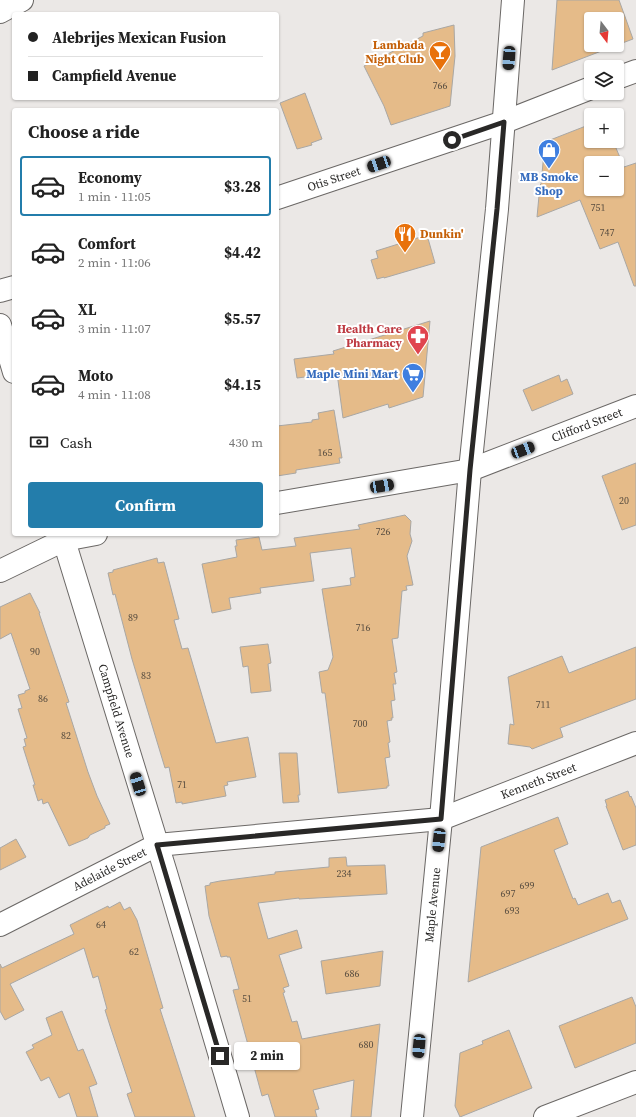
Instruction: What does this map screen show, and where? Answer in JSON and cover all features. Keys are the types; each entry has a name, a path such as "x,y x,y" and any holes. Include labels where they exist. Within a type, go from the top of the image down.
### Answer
{"street":[{"path":"0,12 22,0"},
{"name":"Maple Avenue","path":"412,1117 441,819 470,470 497,209 513,0"},
{"path":"624,75 636,71"},
{"name":"Otis Street","path":"279,197 504,122 584,91"},
{"path":"0,291 12,288"},
{"path":"0,324 12,365"},
{"name":"Clifford Street","path":"279,503 470,470 636,406"},
{"path":"0,571 63,537 74,536"},
{"name":"Campfield Avenue","path":"63,537 238,1117"},
{"name":"Kenneth Street","path":"441,819 636,743"},
{"name":"Adelaide Street","path":"0,925 157,845 441,819"},
{"path":"545,1117 636,1082"}],"building":[{"path":"557,0 619,0 623,12 584,12 584,52 599,52 552,70"},
{"path":"624,14 633,39 624,42"},
{"path":"454,25 455,56 450,106 391,125 384,106 364,66 423,36 423,33"},
{"path":"305,93 322,139 311,143 312,145 297,149 280,103"},
{"path":"584,127 584,148 616,148 619,156 584,156 584,196 624,196 624,167 636,163 636,286 634,286 618,242 600,249 580,200 537,217 545,142"},
{"name":"Dunkin'","path":"427,235 435,263 377,279 371,260 378,258 376,251"},
{"path":"430,321 423,397 389,408 388,404 343,418 337,373 297,378 294,359 334,354 333,351"},
{"path":"559,375 561,382 567,379 573,394 532,411 523,390"},
{"path":"334,410 342,458 339,458 340,463 296,470 296,473 279,476 279,426 312,422 312,420 319,419 318,413"},
{"path":"636,463 636,525 622,530 602,476"},
{"path":"405,515 411,521 410,534 412,541 407,556 413,585 406,586 407,590 402,591 398,638 392,639 397,672 394,673 396,684 393,684 395,700 391,701 393,718 391,718 392,720 387,721 390,742 388,743 390,757 385,758 389,786 387,786 387,788 338,793 325,693 322,693 319,672 328,670 333,657 322,589 351,585 350,578 355,577 351,548 310,553 314,581 260,588 261,593 229,598 231,609 212,613 202,564 237,557 235,546 237,546 236,540 259,537 262,550 296,546 294,538 360,529 358,525"},
{"path":"157,558 158,563 164,562 179,619 174,620 182,649 188,648 216,743 248,737 256,777 227,782 228,785 224,786 226,796 182,804 182,802 176,803 169,767 165,768 132,659 115,594 113,595 108,573 113,572 113,570"},
{"path":"30,593 40,613 69,702 66,703 88,772 110,824 90,835 88,838 69,846 48,802 43,804 42,799 38,801 33,785 35,785 23,747 26,746 24,739 27,738 18,709 22,708 18,695 25,693 25,691 30,689 11,633 0,639 0,607"},
{"path":"268,644 271,663 268,664 271,691 251,693 248,666 243,667 240,647"},
{"path":"636,647 636,699 560,728 563,737 532,749 530,747 508,744 510,724 514,725 508,677 562,656 569,673"},
{"path":"279,753 297,753 300,795 298,795 299,802 283,803"},
{"path":"628,791 636,808 636,845 623,850 605,800"},
{"path":"558,817 568,844 554,850 573,899 575,898 578,905 608,893 612,903 620,900 628,919 468,982 481,847"},
{"path":"16,839 26,857 0,870 0,848"},
{"path":"346,857 347,866 385,865 387,894 299,898 258,903 268,939 297,930 302,948 279,955 289,986 283,988 285,992 283,993 292,1022 297,1021 302,1039 380,1024 371,1117 351,1117 354,1080 313,1090 319,1109 315,1110 317,1117 275,1117 268,1094 262,1096 233,990 239,989 230,957 221,957 209,916 205,886 210,885 210,883 220,881 275,874 275,872 329,867 329,858"},
{"path":"120,902 124,910 130,907 137,920 163,1008 160,1009 195,1117 135,1117 127,1094 132,1092 105,1010 107,1009 98,976 93,978 84,948 10,984 24,1010 5,1020 0,1011 0,964 2,968 74,934 70,925 108,906 109,908"},
{"path":"383,951 380,986 326,994 321,961"},
{"path":"632,997 636,1007 636,1043 575,1068 559,1026"},
{"path":"62,1011 78,1051 83,1049 97,1084 89,1087 98,1117 77,1117 69,1093 59,1098 49,1077 41,1081 26,1052 34,1048 32,1045 52,1035 46,1018"},
{"path":"509,1030 532,1088 460,1117 455,1106 460,1053 483,1044 482,1041"}],"place":[{"name":"Lambada Night Club","path":"440,72"},
{"name":"MB Smoke Shop","path":"549,170"},
{"name":"Dunkin'","path":"405,254"},
{"name":"Health Care Pharmacy","path":"418,356"},
{"name":"Maple Mini Mart","path":"413,394"}],"route":[{"path":"220,1056 157,845 441,819 470,470 497,209 504,122 452,140"}]}
